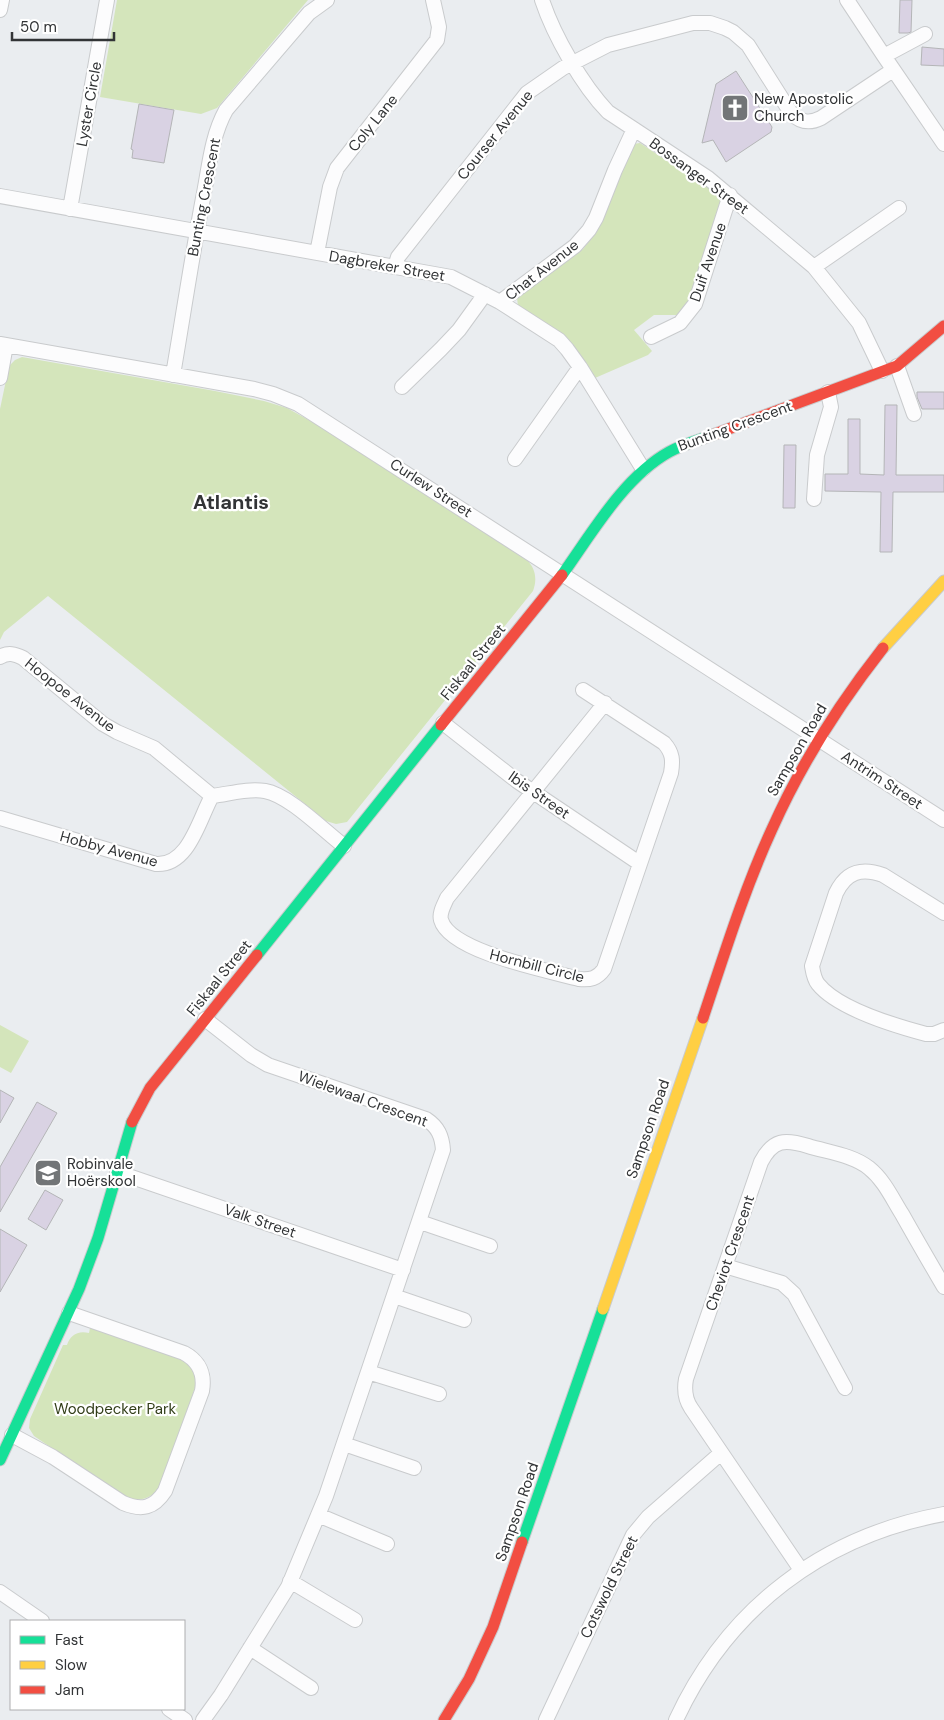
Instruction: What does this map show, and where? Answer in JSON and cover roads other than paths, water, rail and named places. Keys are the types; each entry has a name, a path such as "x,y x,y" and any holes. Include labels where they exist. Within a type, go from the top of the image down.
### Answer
{"street":[{"path":"0,10 2,0"},
{"name":"Lyster Circle","path":"70,209 107,0"},
{"name":"Bunting Crescent","path":"173,375 214,140 222,117 308,13 327,0"},
{"name":"Coly Lane","path":"317,254 332,180 337,168 437,40 439,27 433,0"},
{"name":"Bossanger Street","path":"542,0 555,31 573,63 588,88 608,112 708,178 814,267 859,323 882,372"},
{"path":"847,0 944,144"},
{"name":"Courser Avenue","path":"395,267 398,257 527,93 563,68 608,45 693,23 718,25 733,32 748,45 791,113 799,120 809,122 821,118 893,70"},
{"path":"884,56 926,34"},
{"name":"Chat Avenue","path":"500,302 575,246 589,230 596,218 628,138 634,129"},
{"name":"Duif Avenue","path":"651,336 680,323 695,304 730,195"},
{"path":"0,196 197,232"},
{"path":"814,267 898,208"},
{"name":"Dagbreker Street","path":"197,232 451,277 485,294 559,340 580,367 643,469"},
{"path":"402,387 459,330 485,294"},
{"name":"Bunting Crescent","path":"563,574 627,485 656,459 678,447 897,366 944,326"},
{"path":"0,378 3,345"},
{"name":"Curlew Street","path":"3,345 254,389 298,404 819,740"},
{"path":"897,366 914,414"},
{"path":"515,459 580,367"},
{"path":"814,500 817,455 830,408 828,392"},
{"name":"Fiskaal Street","path":"0,1460 69,1314 89,1264 132,1123 143,1099 157,1078 563,574"},
{"name":"Sampson Road","path":"444,1720 474,1671 494,1627 750,880 777,816 796,778 862,674 910,617 944,581"},
{"name":"Hoopoe Avenue","path":"0,657 7,654 18,655 23,658 103,724 154,748 212,796"},
{"name":"Hornbill Circle","path":"582,690 605,703 664,744 669,748 672,756 671,773 604,969 595,978 588,980 579,979 492,956 470,946 453,935 442,921 443,906 451,893 605,703"},
{"name":"Ibis Street","path":"443,723 534,792 639,863"},
{"name":"Antrim Street","path":"819,740 944,820"},
{"path":"212,796 255,791 272,793 287,801 344,846"},
{"name":"Hobby Avenue","path":"0,818 156,864 163,864 181,854 196,831 212,796"},
{"path":"944,913 883,875 863,871 854,873 842,883 836,893 812,966 817,983 828,993 863,1013 926,1034 934,1034 944,1030"},
{"name":"Wielewaal Crescent","path":"203,1720 250,1648 290,1581 318,1515 344,1444 443,1150 441,1136 432,1123 418,1116 268,1065 251,1055 205,1019"},
{"name":"Cheviot Crescent","path":"801,1570 687,1402 685,1390 686,1379 766,1152 772,1146 787,1142 796,1143 850,1158 869,1167 884,1183 944,1287"},
{"name":"Valk Street","path":"117,1172 403,1270"},
{"path":"420,1222 490,1246"},
{"path":"725,1266 788,1287 794,1294 845,1388"},
{"path":"394,1296 464,1320"},
{"path":"12,1435 53,1457 130,1506 139,1508 155,1503 165,1491 202,1391 204,1378 200,1367 190,1356 184,1353 69,1314"},
{"path":"368,1372 439,1394"},
{"path":"344,1444 414,1468"},
{"name":"Cotswold Street","path":"546,1720 632,1535 648,1517 721,1453"},
{"path":"676,1720 697,1680 726,1639 761,1602 801,1570 845,1545 869,1534 918,1519 944,1514"},
{"path":"318,1515 387,1544"},
{"path":"290,1581 355,1620"},
{"path":"0,1592 41,1620"},
{"path":"250,1648 311,1688"},
{"path":"170,1710 185,1720"}],"place":[{"name":"New Apostolic Church","path":"735,108"},
{"name":"Robinvale Hoërskool","path":"48,1173"}],"district":[{"name":"Atlantis","path":"231,502"}],"park label":[{"name":"Woodpecker Park","path":"115,1409"}]}
